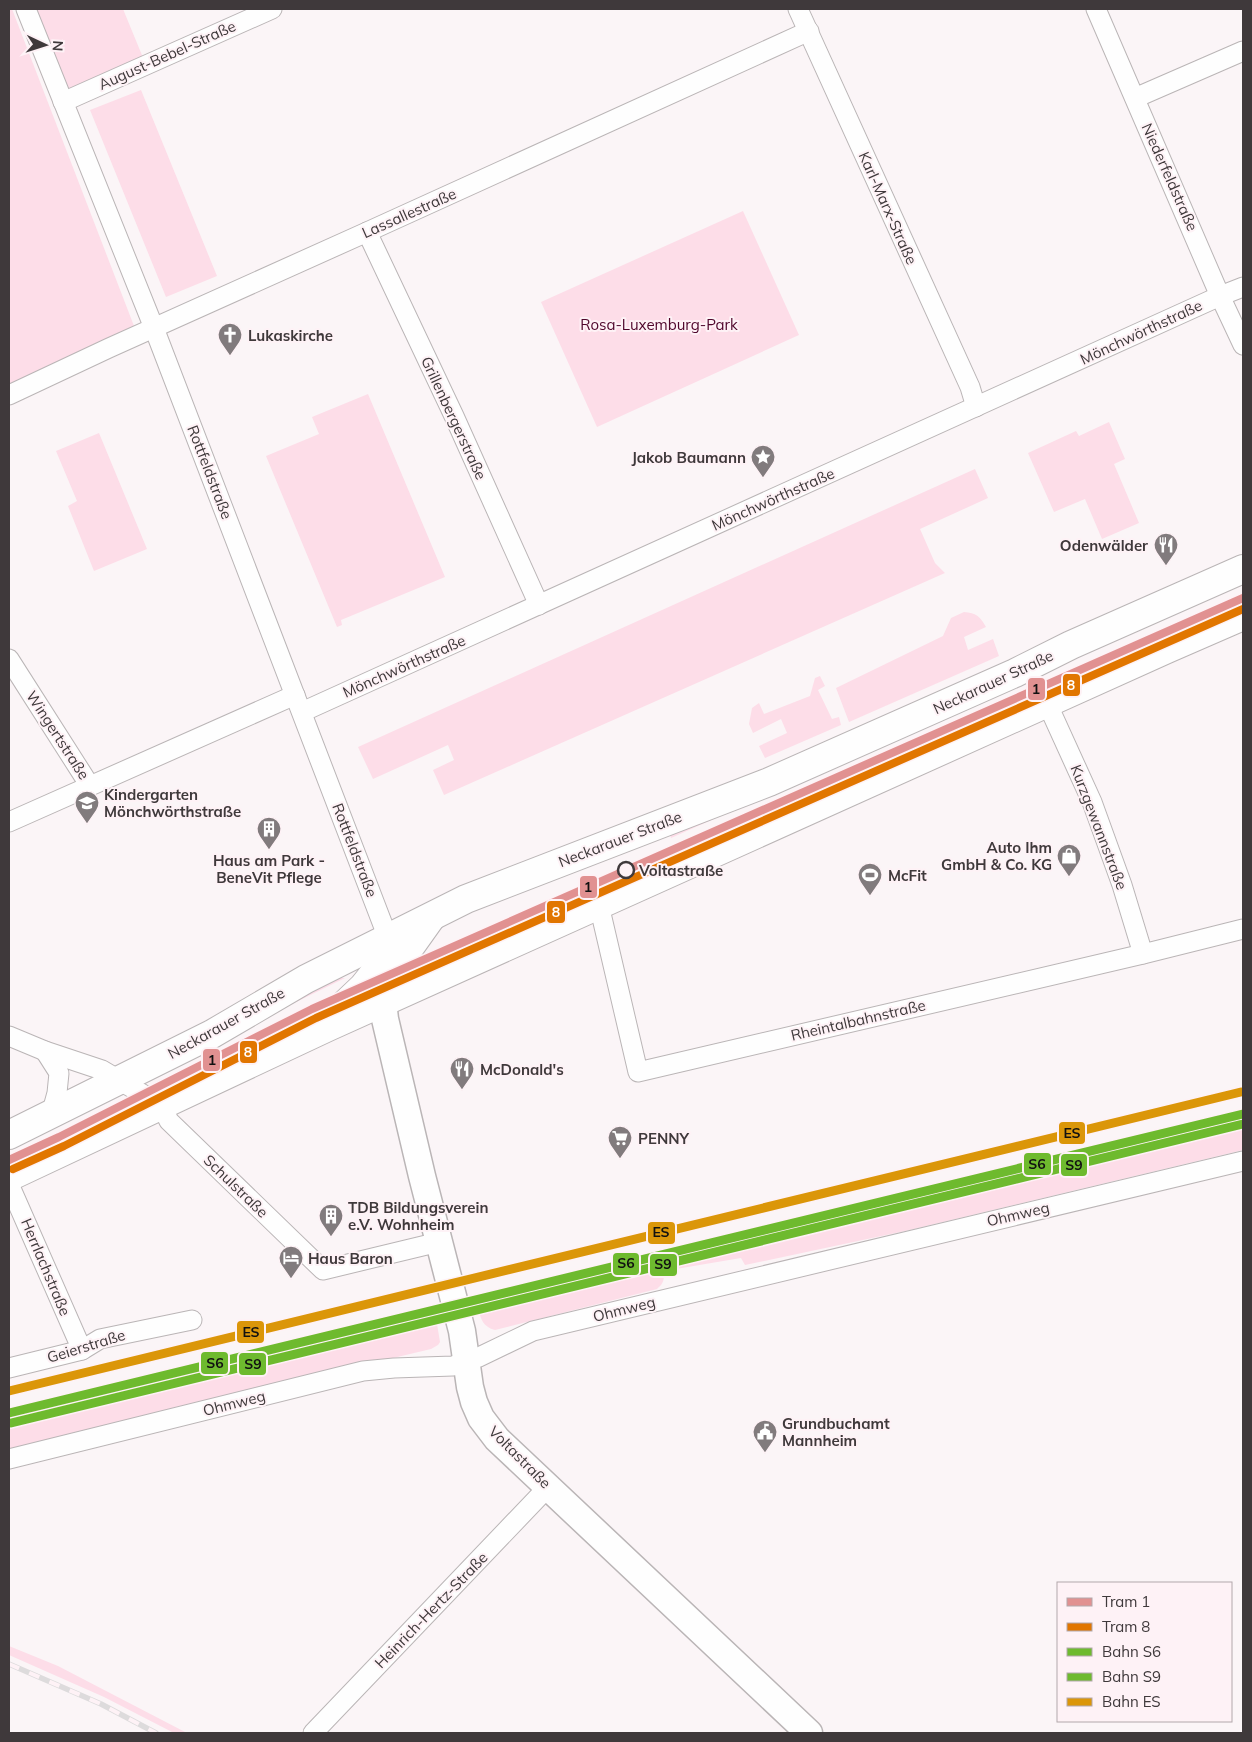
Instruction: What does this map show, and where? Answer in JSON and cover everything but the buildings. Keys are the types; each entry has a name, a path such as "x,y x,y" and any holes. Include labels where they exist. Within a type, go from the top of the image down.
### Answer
{"main road":[{"name":"Neckarauer Straße","path":"9,1135 212,1034 306,979 466,899 769,782 1015,673 1071,645 1243,570"},
{"path":"376,991 599,905 1243,616"},
{"path":"9,1177 328,1027 343,1006 384,987 392,971 432,916"},
{"path":"388,938 392,971"},
{"path":"376,991 375,972 384,957 388,938"},
{"path":"337,963 376,991"},
{"name":"Voltastraße","path":"376,991 385,1019 462,1330 474,1402 482,1418 497,1439 810,1733"}],"street":[{"name":"Rottfeldstraße","path":"26,9 154,328 388,938"},
{"name":"August-Bebel-Straße","path":"63,102 272,9"},
{"name":"Karl-Marx-Straße","path":"798,9 970,387 976,407"},
{"name":"Niederfeldstraße","path":"1096,9 1243,345"},
{"name":"Lassallestraße","path":"9,395 809,31"},
{"path":"1135,98 1243,51"},
{"name":"Grillenbergerstraße","path":"367,232 450,408 539,605"},
{"name":"Mönchwörthstraße","path":"302,712 1243,287"},
{"name":"Wingertstraße","path":"9,659 90,786"},
{"path":"9,822 296,694"},
{"name":"Kurzgewannstraße","path":"1047,703 1092,802 1122,885 1143,954"},
{"name":"Rheintalbahnstraße","path":"599,905 638,1072 1143,954 1243,928"},
{"name":"Schulstraße","path":"9,1036 45,1051 102,1070 161,1105 168,1122 323,1270 439,1242"},
{"path":"45,1051 59,1073 57,1093 51,1114"},
{"name":"Ohmweg","path":"9,1459 363,1371 453,1366 466,1362 533,1331 1243,1161"},
{"name":"Herrlachstraße","path":"9,1184 82,1350"},
{"name":"Geierstraße","path":"9,1368 82,1350 100,1339 192,1320"},
{"name":"Heinrich-Hertz-Straße","path":"314,1733 549,1486"}],"green space":[{"path":"9,9 12,9 134,326 9,385"},
{"path":"26,9 123,9 146,65 63,102"},
{"path":"141,90 217,276 166,297 90,110"},
{"name":"Rosa-Luxemburg-Park","path":"743,211 799,335 597,427 541,302"},
{"path":"368,394 445,577 341,620 342,625 337,627 266,456 319,434 312,417"},
{"path":"1109,422 1125,459 1114,464 1139,523 1102,539 1085,499 1054,512 1028,453 1076,431 1079,436"},
{"path":"99,433 147,549 94,571 68,506 77,501 56,451"},
{"path":"975,469 988,498 920,529 935,563 945,573 444,795 433,770 454,760 448,745 373,779 358,747"},
{"path":"964,612 977,616 986,627 964,637 968,650 993,639 999,656 849,722 836,688 943,636 951,618"},
{"path":"820,676 825,686 818,690 832,719 839,717 841,725 765,758 759,746 787,733 781,719 753,733 749,724 752,708 759,703 764,714 810,696 815,678"},
{"path":"986,715 988,717 680,858 677,852 731,830"},
{"path":"763,797 671,838 669,831"},
{"path":"335,978 345,978 284,1008 282,1006"},
{"path":"1243,1123 1243,1150 905,1231 745,1265 741,1258 664,1271 663,1281 657,1289 495,1330 485,1325 478,1309"},
{"path":"436,1318 440,1342 431,1349 9,1449 9,1426 211,1378"},
{"path":"9,1646 58,1666 187,1733 174,1733 104,1697 9,1655"}],"railway":[{"path":"9,1664 101,1704 156,1733"}],"tram line":[{"name":"1","path":"9,1160 59,1137 312,1009 1243,598"},
{"name":"8","path":"13,1169 64,1146 316,1018 1243,609"}],"rail line":[{"name":"ES","path":"9,1391 1241,1092"},
{"name":"S6","path":"9,1413 1243,1114"},
{"name":"S9","path":"11,1423 1243,1124"}],"place":[{"name":"Lukaskirche","path":"230,356"},
{"name":"Jakob Baumann","path":"763,478"},
{"name":"Odenwälder","path":"1166,566"},
{"name":"Kindergarten Mönchwörthstraße","path":"87,824"},
{"name":"Haus am Park - BeneVit Pflege","path":"269,850"},
{"name":"Voltastraße","path":"626,870"},
{"name":"Auto Ihm GmbH & Co. KG","path":"1069,877"},
{"name":"McFit","path":"870,896"},
{"name":"McDonald's","path":"462,1090"},
{"name":"PENNY","path":"620,1159"},
{"name":"TDB Bildungsverein e.V. Wohnheim","path":"331,1237"},
{"name":"Haus Baron","path":"291,1279"},
{"name":"Grundbuchamt Mannheim","path":"765,1453"}]}
